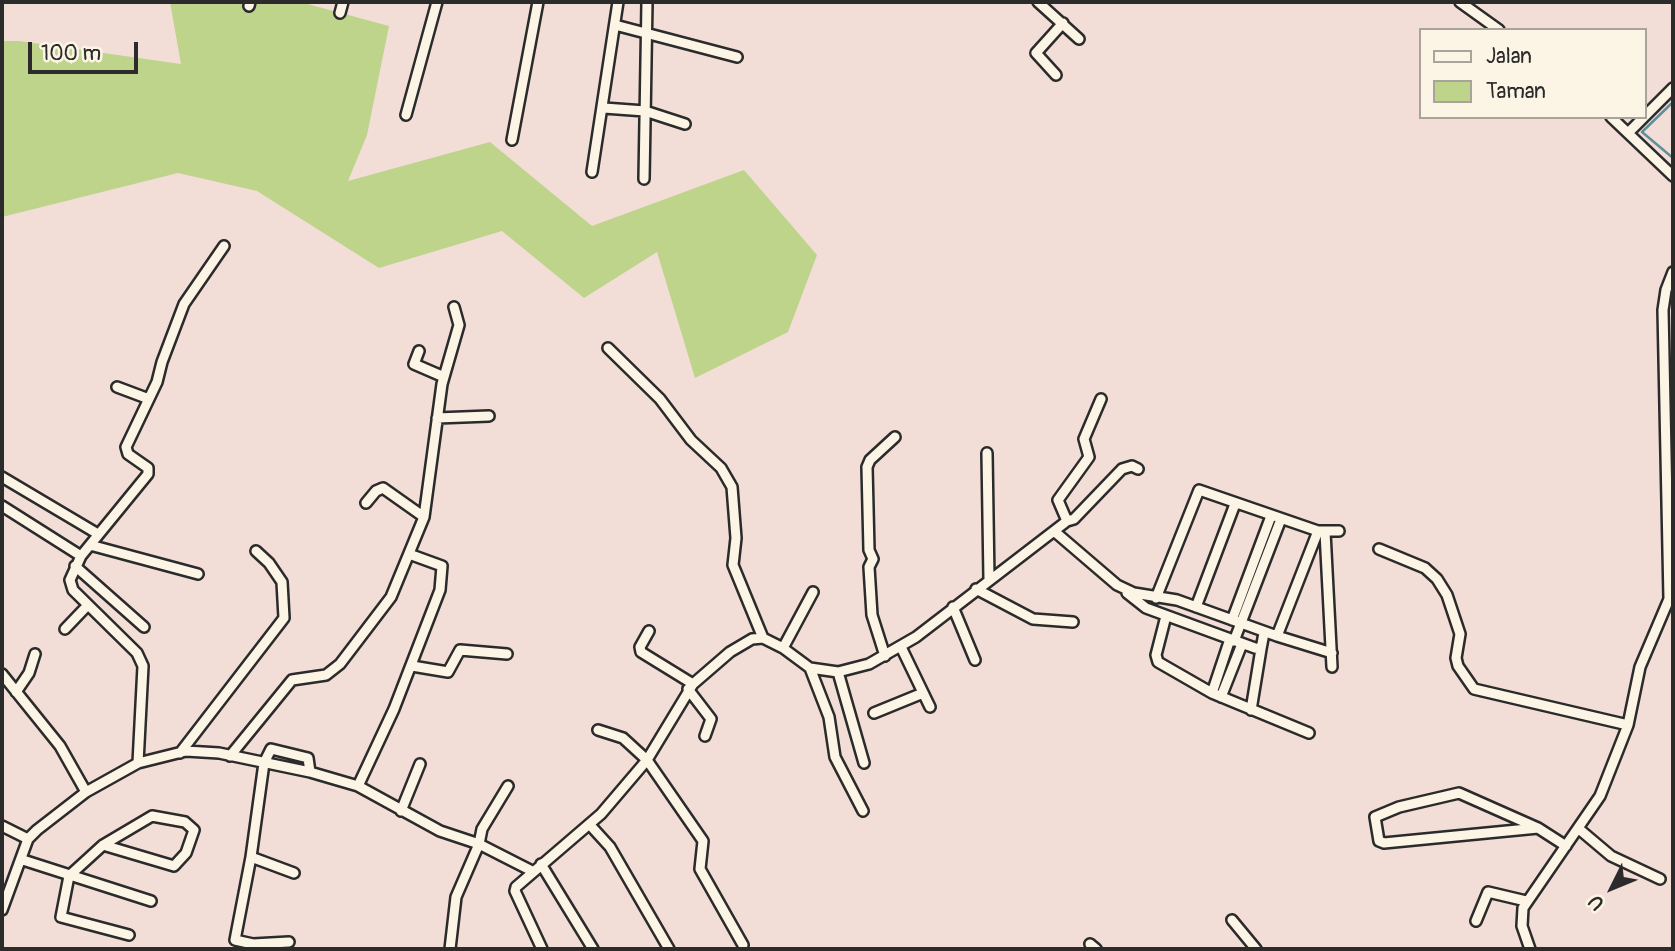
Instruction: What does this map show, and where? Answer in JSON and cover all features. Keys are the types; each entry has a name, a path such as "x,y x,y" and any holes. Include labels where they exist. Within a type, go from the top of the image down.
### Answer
{"street":[{"path":"340,13 343,2"},
{"path":"406,115 437,2"},
{"path":"512,140 538,2"},
{"path":"592,172 604,108 618,2"},
{"path":"644,179 647,2"},
{"path":"1038,2 1079,39"},
{"path":"1460,2 1496,28"},
{"path":"1056,75 1036,53 1063,23"},
{"path":"615,25 647,31 737,57"},
{"path":"1647,115 1673,88"},
{"path":"604,108 645,111 685,124"},
{"path":"1613,119 1673,176"},
{"path":"1629,133 1643,119"},
{"path":"138,763 143,666 137,653 73,590 70,580 81,556 148,474 148,468 128,454 127,447 149,400 184,304 224,246"},
{"path":"1530,949 1521,923 1526,901 1600,796 1628,725 1640,667 1671,599 1663,310 1666,290 1673,272"},
{"path":"230,756 292,680 326,675 340,664 391,597 424,517 444,377 459,325 454,307"},
{"path":"608,348 660,399 691,440 721,468 732,486 736,538 733,565 763,638"},
{"path":"419,351 414,364 444,377"},
{"path":"117,387 149,400"},
{"path":"1067,521 1058,500 1089,457 1084,439 1101,399"},
{"path":"437,418 489,416"},
{"path":"885,656 872,615 869,567 873,559 869,550 867,467 870,460 895,438"},
{"path":"987,453 989,580"},
{"path":"542,949 515,891 541,863 590,825 647,760 691,687 730,652 752,639 763,638 783,648 810,668 838,672 858,669 901,647 975,589 1067,521 1074,519 1122,469 1132,466 1138,469"},
{"path":"2,477 99,534"},
{"path":"366,503 376,491 383,488 424,517"},
{"path":"1156,598 1198,491 1322,532 1339,531"},
{"path":"1183,621 1235,504"},
{"path":"2,506 81,556"},
{"path":"1217,695 1235,641 1236,622 1276,517"},
{"path":"1054,531 1134,600 1166,616 1261,649"},
{"path":"1277,636 1322,532"},
{"path":"1322,532 1332,667"},
{"path":"90,545 198,574"},
{"path":"1379,548 1425,568 1437,579 1447,595 1460,634 1458,666 1474,689 1628,725"},
{"path":"180,753 284,618 282,582 269,563 256,551"},
{"path":"358,786 412,666 435,607 443,577 442,566 409,554"},
{"path":"75,566 144,627"},
{"path":"1123,588 1191,606 1264,633 1332,653"},
{"path":"975,589 1033,619 1073,622"},
{"path":"783,648 813,592"},
{"path":"65,629 87,606"},
{"path":"953,607 975,660"},
{"path":"1166,616 1156,660 1217,695 1309,733"},
{"path":"649,631 641,652 691,687 711,719 705,736"},
{"path":"1251,710 1264,633"},
{"path":"901,647 930,707"},
{"path":"412,666 448,672 460,650 507,654"},
{"path":"16,692 29,673 35,654"},
{"path":"810,668 829,716 835,757 863,811"},
{"path":"838,672 864,763"},
{"path":"2,674 60,746 86,792"},
{"path":"874,713 923,693"},
{"path":"598,730 623,738 647,760 703,841 699,866 701,873 743,945"},
{"path":"289,942 236,945 264,762 271,748 308,758 310,772"},
{"path":"2,910 23,860 28,839 86,792 138,763 180,753 230,756 264,762 358,786 440,831 479,844 532,871"},
{"path":"401,811 419,765"},
{"path":"450,949 456,897 479,844 482,829 508,786"},
{"path":"1538,828 1384,843 1380,841 1375,817 1399,807 1459,793 1538,828 1566,846"},
{"path":"103,845 174,866 186,853 194,831 185,822 152,816 103,845 69,876 61,917 129,935"},
{"path":"590,825 610,847 668,949"},
{"path":"2,827 28,839"},
{"path":"1578,829 1611,856 1660,879"},
{"path":"251,857 294,873"},
{"path":"23,860 151,901"},
{"path":"541,863 593,949"},
{"path":"1476,921 1488,892 1526,901"},
{"path":"1232,920 1256,949"}],"green space":[{"path":"170,2 300,2 389,26 367,135 348,181 490,142 592,226 744,170 817,255 788,332 695,378 657,252 584,298 502,231 379,268 257,191 178,173 2,217 2,41 19,41 181,64"}],"waterway":[{"path":"1673,102 1642,132 1673,158"}]}
